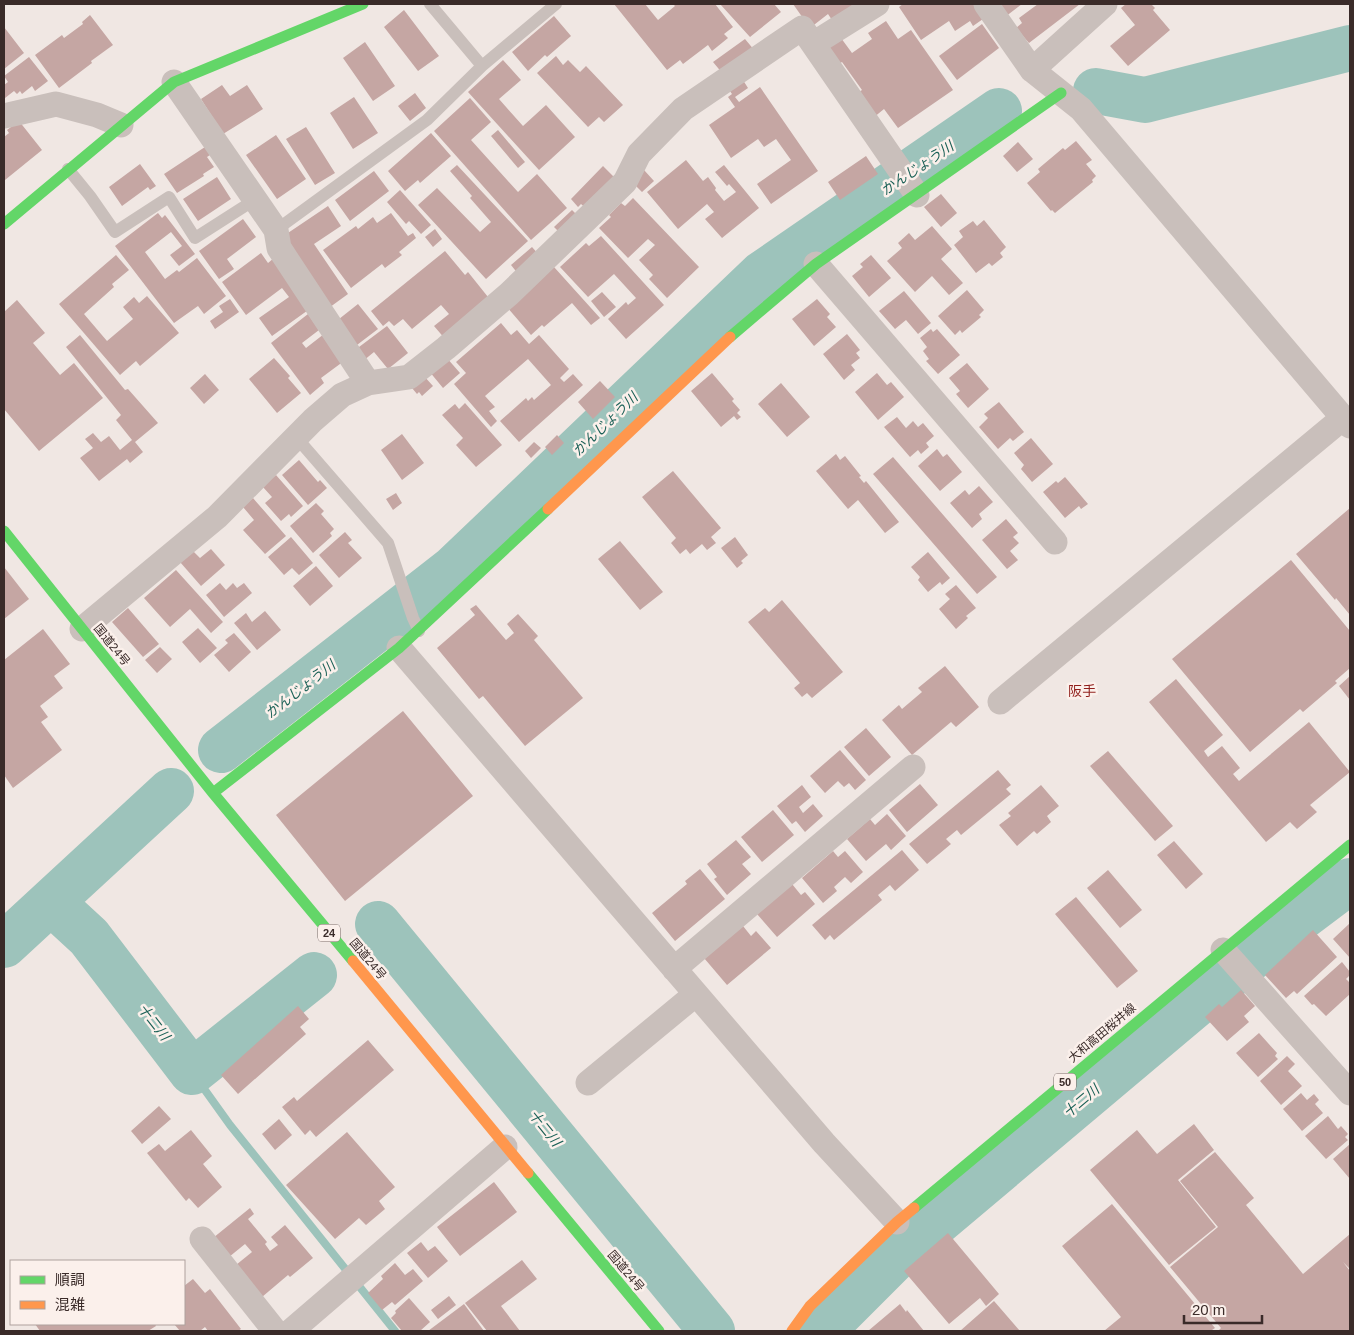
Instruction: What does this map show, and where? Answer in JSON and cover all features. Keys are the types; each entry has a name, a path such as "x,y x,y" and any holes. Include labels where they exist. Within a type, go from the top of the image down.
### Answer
{"main road":[{"path":"4,224 174,82 363,4"},
{"path":"213,793 419,631 749,320 816,264 914,191 1061,93"},
{"name":"国道24号","path":"4,531 213,793 658,1331"},
{"name":"大和高田桜井線","path":"792,1331 810,1306 897,1222 1350,845"}],"street":[{"path":"813,44 877,4"},
{"path":"986,4 1032,70 1081,109 1347,422 1000,702"},
{"path":"1032,70 1105,4"},
{"path":"82,629 217,517 313,420 342,396 368,383 409,377 446,348 509,294 625,182 639,154 683,109 802,28 914,191"},
{"path":"174,82 276,230 279,248 368,383"},
{"path":"4,114 56,104 97,115 121,125"},
{"path":"816,264 1055,542"},
{"path":"399,648 824,1143 897,1222"},
{"path":"674,969 913,767"},
{"path":"1223,950 1350,1093"},
{"path":"588,1083 696,994"},
{"path":"291,1331 505,1147"},
{"path":"202,1239 275,1331"}],"lane":[{"path":"430,4 482,66"},
{"path":"276,230 427,120 482,66 556,4"},
{"path":"68,169 115,232 169,197 195,238 256,199"},
{"path":"296,437 388,543 419,631"}],"building":[{"path":"614,4 645,4 658,20 675,6 673,4 715,4 733,27 724,34 728,38 712,51 708,45 683,64 680,60 667,70"},
{"path":"720,4 774,4 781,12 750,37"},
{"path":"793,4 862,4 834,23 828,14 810,28"},
{"path":"903,4 973,4 983,19 973,26 970,21 955,31 949,21 921,40 899,7"},
{"path":"995,4 1022,4 1005,17"},
{"path":"1038,4 1080,4 1029,43 1016,28 1022,23 1019,18"},
{"path":"1126,4 1151,4 1155,8 1153,10 1170,30 1128,66 1110,46 1135,25 1121,8"},
{"path":"404,10 439,56 418,71 384,27"},
{"path":"90,15 113,45 59,88 35,55 62,35 64,38 83,24 82,22"},
{"path":"554,16 571,36 547,57 545,55 528,71 512,52"},
{"path":"886,21 898,39 911,30 953,90 898,128 884,109 873,118 856,94 862,90 842,62 836,66 825,49 841,38 852,53 872,39 868,33"},
{"path":"982,24 999,48 957,80 939,56"},
{"path":"4,27 24,53 4,69"},
{"path":"745,39 755,51 723,74 713,62"},
{"path":"365,42 395,86 373,101 343,58"},
{"path":"556,56 563,65 568,60 580,72 586,66 623,105 604,122 599,117 588,127 537,73"},
{"path":"29,57 48,81 35,91 32,86 22,94 20,91 17,94 14,91 5,98 4,85 8,82 4,76"},
{"path":"503,60 521,80 499,99 523,126 546,105 575,137 539,170 468,92"},
{"path":"741,77 748,88 735,97 739,102 760,87 818,171 771,204 757,184 791,160 776,139 764,147 758,139 731,158 709,125 735,107 728,97 732,94 727,87"},
{"path":"222,85 230,96 247,85 263,109 223,134 201,99"},
{"path":"415,93 426,108 410,121 398,106"},
{"path":"354,97 378,133 353,149 330,113"},
{"path":"470,98 491,122 471,140 518,192 537,174 567,208 531,240 434,131"},
{"path":"19,121 42,150 5,180 4,137 9,133 7,130"},
{"path":"306,127 335,173 315,185 286,139"},
{"path":"498,130 525,162 518,168 491,136"},
{"path":"431,133 451,156 420,183 418,180 405,191 388,171"},
{"path":"276,135 306,179 277,199 246,155"},
{"path":"1076,141 1092,160 1086,164 1096,176 1092,180 1093,182 1055,213 1051,211 1027,183 1040,172 1038,169 1063,148 1065,150"},
{"path":"1018,142 1033,159 1017,172 1003,156"},
{"path":"208,145 213,153 207,157 214,167 203,174 204,176 177,193 164,174"},
{"path":"866,156 878,174 840,200 828,182"},
{"path":"686,160 703,181 708,177 724,201 736,192 729,184 727,186 715,172 724,165 759,208 722,238 705,219 714,212 707,204 678,229 647,192"},
{"path":"140,164 156,186 150,190 148,187 122,206 109,187"},
{"path":"457,165 528,241 486,279 418,205 437,188 480,232 491,222 450,171"},
{"path":"603,166 617,180 588,210 581,204 578,207 571,199"},
{"path":"644,170 654,181 642,192 632,182"},
{"path":"374,171 389,191 350,221 335,200"},
{"path":"217,177 231,199 198,221 183,199"},
{"path":"400,190 431,225 421,234 409,221 406,224 387,202"},
{"path":"941,194 957,213 941,227 924,207"},
{"path":"633,198 699,267 667,298 649,279 653,275 639,260 655,245 648,239 628,258 599,228 611,217 609,215 621,203 625,206"},
{"path":"328,206 341,226 314,244 348,294 326,310 282,237"},
{"path":"572,210 580,218 562,235 554,227"},
{"path":"158,213 162,218 165,215 195,254 179,266 170,255 182,246 171,232 145,252 165,279 177,270 179,272 197,258 226,296 204,314 198,306 174,323 115,246"},
{"path":"391,213 408,236 413,233 416,238 399,252 402,255 385,268 382,264 351,288 323,250 356,226 358,229 373,217 377,223"},
{"path":"243,219 256,237 227,259 234,269 219,279 199,251"},
{"path":"984,220 1006,247 1000,253 1003,257 992,266 989,263 976,273 954,245 963,237 959,231 973,221 977,226"},
{"path":"932,226 952,249 941,259 963,283 949,295 932,276 915,292 887,261 902,248 898,243 909,233 915,240"},
{"path":"435,229 442,239 433,247 425,237"},
{"path":"601,236 664,305 626,339 608,319 626,302 628,305 636,298 614,274 588,297 560,267 586,243 589,246"},
{"path":"532,247 540,256 519,275 511,265"},
{"path":"445,251 465,275 468,272 492,302 446,340 434,326 449,314 441,305 412,329 403,319 394,326 389,321 383,326 371,311"},
{"path":"261,253 268,263 274,258 311,308 272,336 259,318 289,297 282,288 246,315 222,282"},
{"path":"116,255 129,270 112,284 114,287 84,314 107,341 133,319 123,307 134,297 139,303 147,296 179,333 140,366 136,361 120,375 59,304"},
{"path":"871,255 891,278 869,297 852,276 863,267 860,264"},
{"path":"554,267 600,318 591,325 572,303 544,327 542,325 531,335 507,307"},
{"path":"967,290 984,310 979,315 981,317 962,333 960,330 955,335 938,316"},
{"path":"904,291 931,323 918,334 906,320 895,329 879,311"},
{"path":"602,292 616,307 604,317 591,301"},
{"path":"230,299 239,312 215,329 210,321 223,312 219,306"},
{"path":"817,299 830,314 827,317 836,327 814,346 792,319"},
{"path":"17,300 45,333 33,343 60,375 74,363 103,398 39,451 4,409 4,312"},
{"path":"358,304 378,329 353,348 334,323"},
{"path":"308,314 319,330 302,343 306,348 324,334 344,361 321,378 324,383 310,395 271,343"},
{"path":"501,323 511,335 517,330 529,344 539,335 569,369 560,378 564,382 573,374 583,385 519,442 500,421 526,398 528,401 532,397 534,400 551,385 528,359 485,396 495,407 489,411 497,421 491,427 454,384 466,373 456,362"},
{"path":"387,326 408,353 388,369 374,352 363,361 355,350"},
{"path":"931,329 933,332 937,329 960,355 938,374 926,361 929,359 923,351 927,347 920,338"},
{"path":"847,334 860,350 856,353 860,358 851,365 855,370 844,380 823,354"},
{"path":"80,335 125,390 128,389 158,423 135,442 143,452 130,463 127,459 99,481 80,458 93,448 85,439 93,433 101,442 109,436 120,450 132,440 116,420 121,415 66,347"},
{"path":"446,357 460,373 443,388 429,371"},
{"path":"274,358 290,376 288,378 301,393 277,413 249,379"},
{"path":"967,363 989,389 968,408 956,394 960,391 949,378"},
{"path":"712,373 734,399 732,401 740,410 737,413 741,417 737,420 734,416 721,427 691,391"},
{"path":"877,373 887,385 891,382 904,397 878,420 855,392"},
{"path":"205,374 219,390 204,404 190,388"},
{"path":"423,375 433,386 422,396 419,392 417,394 412,388"},
{"path":"600,381 615,397 593,419 578,402"},
{"path":"781,383 810,417 787,437 758,404"},
{"path":"999,402 1024,432 1013,441 1010,438 998,449 979,427 988,418 984,414"},
{"path":"465,403 502,445 476,467 456,445 463,438 442,415 455,404 459,409"},
{"path":"897,417 906,428 913,421 918,427 923,423 934,436 926,443 929,447 921,454 918,450 910,457 884,427"},
{"path":"402,434 424,463 402,480 381,450"},
{"path":"557,435 564,443 552,455 545,447"},
{"path":"1031,438 1053,464 1032,482 1021,469 1024,465 1014,453"},
{"path":"534,442 541,448 531,458 525,451"},
{"path":"937,449 943,457 947,454 962,472 940,491 918,466"},
{"path":"836,454 840,460 845,456 861,476 859,477 864,483 866,481 899,522 885,533 858,500 848,509 816,471"},
{"path":"893,457 997,577 977,594 873,474"},
{"path":"299,460 318,482 320,480 327,488 308,505 282,475"},
{"path":"673,471 721,528 711,537 716,543 707,550 702,544 690,554 686,549 680,554 671,543 676,538 642,497"},
{"path":"276,475 303,506 291,517 289,514 281,521 265,503 272,497 262,486"},
{"path":"1065,477 1088,504 1081,509 1079,506 1065,518 1043,492 1056,481 1058,483"},
{"path":"979,486 993,502 979,514 982,519 972,528 950,503 965,490 969,495"},
{"path":"396,493 402,503 393,510 386,499"},
{"path":"253,498 286,536 265,554 243,530 254,520 243,507"},
{"path":"316,503 324,511 321,514 334,529 330,533 332,536 313,553 290,526"},
{"path":"1350,508 1350,615 1296,554"},
{"path":"1006,519 1018,533 1013,537 1019,543 1010,551 1018,560 1007,569 982,540"},
{"path":"345,532 352,540 348,543 362,558 339,578 319,555"},
{"path":"291,537 313,563 299,575 292,568 284,575 268,557"},
{"path":"735,537 748,555 737,568 721,548"},
{"path":"620,541 663,592 640,610 598,559"},
{"path":"211,549 225,565 201,586 180,562 193,551 200,558"},
{"path":"928,552 950,578 942,585 940,582 928,592 918,580 920,577 911,567"},
{"path":"1291,560 1350,631 1350,668 1335,681 1337,683 1303,712 1300,709 1250,752 1172,659"},
{"path":"316,566 333,586 310,606 293,586"},
{"path":"4,567 29,599 4,619"},
{"path":"176,570 223,622 211,633 190,609 170,627 144,598"},
{"path":"220,583 226,590 233,583 237,588 244,583 252,593 224,617 206,595"},
{"path":"956,585 976,608 966,616 968,618 956,629 939,609 950,599 945,594"},
{"path":"782,600 843,672 812,698 807,693 802,697 794,688 800,683 748,622 765,608 769,612"},
{"path":"476,605 506,640 514,633 507,624 518,614 538,636 534,640 583,698 525,746 483,696 479,699 437,648 475,615 470,609"},
{"path":"128,608 159,644 143,657 112,622"},
{"path":"265,611 281,630 257,650 234,623 246,613 252,622"},
{"path":"198,628 217,648 200,663 182,642"},
{"path":"43,629 70,664 54,676 63,688 40,706 48,717 41,722 62,750 13,788 4,775 4,660"},
{"path":"234,633 251,652 229,672 214,655 228,643 225,640"},
{"path":"160,647 172,659 157,673 145,660"},
{"path":"945,666 979,707 956,727 951,722 912,755 882,720 899,705 902,709 922,692 918,688"},
{"path":"1350,676 1350,700 1339,686"},
{"path":"1176,679 1223,735 1204,751 1208,757 1222,746 1240,768 1233,774 1239,781 1309,722 1350,772 1310,805 1317,812 1297,829 1290,822 1266,842 1149,702"},
{"path":"403,711 473,796 345,901 276,815"},
{"path":"866,728 891,757 869,776 844,747"},
{"path":"840,750 866,780 855,790 849,783 844,787 838,781 825,793 810,776"},
{"path":"1108,751 1173,826 1155,841 1090,766"},
{"path":"998,770 1011,785 1006,789 1011,794 961,835 957,830 946,839 951,844 927,864 909,844"},
{"path":"920,784 938,805 907,832 889,810"},
{"path":"802,785 811,797 799,807 803,813 813,804 823,816 805,832 796,821 792,824 777,806"},
{"path":"1041,785 1059,806 1047,816 1051,822 1037,834 1034,831 1017,846 999,825 1011,816 1008,813"},
{"path":"773,810 794,835 762,862 741,837"},
{"path":"887,814 906,836 891,850 886,844 866,861 847,839 870,819 875,825"},
{"path":"736,840 751,857 742,864 751,874 727,895 714,879 717,877 707,864"},
{"path":"1174,841 1203,874 1186,889 1157,855"},
{"path":"902,850 919,870 895,891 890,885 878,895 882,900 834,940 830,935 825,940 812,925"},
{"path":"833,851 838,857 845,851 863,872 851,883 845,877 834,887 837,891 823,903 802,878"},
{"path":"700,869 725,899 675,941 652,913 687,884 685,881"},
{"path":"1108,870 1142,910 1120,928 1087,888"},
{"path":"792,884 801,895 805,892 815,904 777,937 757,914"},
{"path":"1076,897 1138,971 1117,988 1055,914"},
{"path":"1350,923 1350,958 1333,939"},
{"path":"743,926 751,936 756,931 771,948 727,985 704,958"},
{"path":"1313,930 1337,957 1297,994 1294,991 1286,998 1265,975"},
{"path":"1342,962 1350,972 1346,979 1350,983 1350,994 1326,1016 1304,996"},
{"path":"1241,990 1255,1006 1244,1016 1249,1022 1227,1041 1205,1017 1219,1004 1222,1007"},
{"path":"298,1006 309,1019 300,1027 306,1034 238,1094 221,1075"},
{"path":"1259,1033 1277,1053 1275,1056 1278,1059 1258,1077 1236,1053"},
{"path":"368,1040 394,1070 316,1137 310,1130 305,1135 282,1107 294,1097 297,1101"},
{"path":"1287,1056 1295,1064 1288,1071 1302,1086 1281,1105 1260,1081"},
{"path":"1301,1093 1307,1100 1314,1094 1319,1100 1315,1104 1323,1113 1302,1131 1283,1109"},
{"path":"159,1106 171,1119 142,1144 131,1131"},
{"path":"1328,1116 1338,1129 1341,1126 1348,1134 1345,1137 1348,1140 1326,1159 1305,1136"},
{"path":"279,1119 292,1135 275,1150 262,1134"},
{"path":"1194,1124 1214,1150 1178,1180 1216,1227 1169,1265 1090,1170 1137,1130 1157,1154"},
{"path":"191,1130 212,1156 203,1164 222,1187 198,1208 189,1198 186,1201 147,1153 159,1144 165,1151"},
{"path":"347,1132 395,1187 379,1201 385,1209 366,1225 359,1218 335,1239 286,1185"},
{"path":"1350,1144 1350,1179 1333,1159"},
{"path":"1215,1152 1254,1198 1246,1205 1303,1274 1350,1234 1350,1269 1343,1262 1350,1271 1350,1331 1218,1331 1221,1328 1170,1267 1218,1227 1180,1181"},
{"path":"494,1182 517,1212 460,1256 437,1227"},
{"path":"1112,1204 1215,1328 1213,1331 1104,1331 1121,1317 1062,1246"},
{"path":"250,1208 254,1214 248,1219 267,1242 265,1244 270,1251 278,1245 271,1237 285,1225 313,1258 290,1277 288,1275 262,1297 236,1265 252,1252 245,1244 229,1257 213,1238"},
{"path":"948,1233 999,1294 986,1306 980,1298 949,1324 904,1271"},
{"path":"421,1242 428,1251 435,1246 448,1261 428,1278 407,1253"},
{"path":"522,1260 537,1279 501,1306 520,1331 487,1331 465,1303"},
{"path":"395,1263 405,1275 413,1269 423,1281 395,1305 392,1302 382,1310 368,1293 383,1279 381,1276"},
{"path":"193,1279 205,1293 210,1289 241,1329 238,1331 208,1331 205,1327 200,1331 180,1331 175,1325 185,1325 185,1285"},
{"path":"449,1296 456,1305 438,1319 431,1310"},
{"path":"409,1298 430,1322 420,1331 402,1331 391,1318 396,1313 395,1311"},
{"path":"994,1301 1020,1331 960,1331"},
{"path":"464,1304 484,1331 428,1331"},
{"path":"900,1304 924,1331 868,1331"},
{"path":"36,1325 156,1326 148,1331 40,1331"}],"waterway":[{"name":"かんじょう川","path":"1096,91 1145,100 1350,48"},
{"name":"かんじょう川","path":"221,750 453,569 762,274 999,111"},
{"name":"かんじょう川","path":"4,945 171,791"},
{"name":"十二川","path":"822,1331 897,1256 1277,936 1350,881"},
{"name":"十二川","path":"51,902 89,937 192,1072 314,975"},
{"name":"十二川","path":"378,924 712,1331"},
{"path":"192,1072 230,1125 395,1331"}],"traffic: fast":[{"path":"4,224 174,82 363,4"},
{"path":"730,337 816,264 1061,93"},
{"path":"213,793 399,648 548,509"},
{"path":"4,531 213,793 353,961"},
{"path":"914,1208 1350,845"},
{"path":"528,1173 659,1331"}],"traffic: slow":[{"path":"548,509 730,337"},
{"path":"353,961 528,1173"},
{"path":"792,1331 810,1306 914,1208"}],"district":[{"name":"阪手","path":"1082,691"}]}
